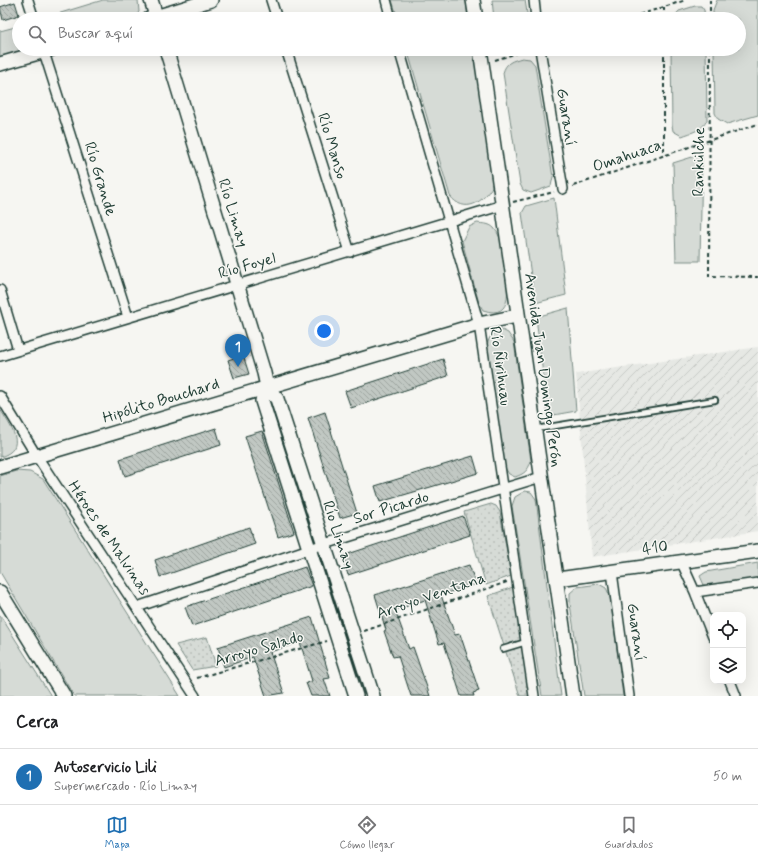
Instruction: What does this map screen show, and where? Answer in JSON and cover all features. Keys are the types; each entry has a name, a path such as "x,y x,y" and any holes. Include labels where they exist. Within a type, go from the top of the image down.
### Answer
{"street":[{"path":"28,0 32,12"},
{"path":"151,0 153,12"},
{"path":"173,12 211,0"},
{"path":"271,0 275,12"},
{"path":"386,0 389,12"},
{"path":"473,0 475,12"},
{"path":"534,0 535,12"},
{"path":"0,64 27,56"},
{"name":"Río Grande","path":"49,56 128,317"},
{"name":"Río Limay","path":"168,56 267,387 277,399 373,696"},
{"name":"Río Manso","path":"288,56 350,252"},
{"name":"Río Ñirihuau","path":"401,56 448,222 479,324 502,490 534,696"},
{"name":"Avenida Juan Domingo Perón","path":"481,56 503,205 517,316 558,579 573,696"},
{"name":"Guaraní","path":"541,56 562,189"},
{"name":"Río Foyel","path":"0,356 503,205"},
{"path":"0,290 18,350"},
{"name":"Hipólito Bouchard","path":"0,467 36,455 479,324 517,316"},
{"name":"Río Limay","path":"267,387 262,401 356,696"},
{"name":"Héroes de Malvinas","path":"0,396 36,455 195,696"},
{"name":"Sor Picardo","path":"137,607 309,549 541,477"},
{"name":"410","path":"558,579 758,551"},
{"path":"681,561 710,630"},
{"name":"Guaraní","path":"612,572 629,696"},
{"path":"695,592 758,583"},
{"path":"0,592 64,696"},
{"path":"731,684 736,696"}],"lane":[{"path":"534,429 715,400"},
{"path":"503,649 526,642"}],"path":[{"path":"648,12 686,0"},
{"path":"710,0 710,12"},
{"path":"664,7 664,12"},
{"path":"482,64 508,56"},
{"path":"664,56 664,154"},
{"name":"Rankülche","path":"710,56 711,140 709,276 758,277"},
{"name":"Omahuaca","path":"503,205 562,189 758,124"},
{"name":"Arroyo Ventana","path":"354,634 516,579"},
{"name":"Arroyo Salado","path":"186,682 337,638"}],"shaded area":[{"path":"103,0 138,0 139,12 64,12"},
{"path":"392,0 466,0 467,12 396,12"},
{"path":"492,0 525,0 527,12 493,12"},
{"path":"717,0 758,0 758,115 727,124 718,119 715,113 714,56 746,56 746,12 713,12"},
{"path":"695,6 701,6 704,12 678,12"},
{"path":"12,28 12,53 0,57 0,31"},
{"path":"409,56 474,56 493,185 485,197 474,204 462,205 450,196"},
{"path":"671,56 706,56 707,120 700,129 682,136 673,131"},
{"path":"522,58 530,59 535,65 553,177 551,186 531,193 523,190 520,184 503,73 508,64"},
{"path":"702,154 700,261 676,261 673,163"},
{"path":"554,198 566,295 535,303 522,213 526,206"},
{"path":"477,223 492,226 499,236 502,246 507,282 507,298 505,305 501,310 494,312 483,310 479,303 462,241 469,227"},
{"path":"568,308 576,411 548,416 536,317"},
{"path":"502,330 508,333 514,342 531,461 525,472 515,477 509,474 505,468 487,346 492,335"},
{"path":"758,347 758,531 592,557 576,374"},
{"path":"0,409 12,429 15,436 15,442 14,448 9,453 0,457"},
{"path":"16,471 30,472 43,479 180,696 74,696 0,572 0,476"},
{"path":"525,491 531,492 536,499 561,696 542,696 512,506 515,497"},
{"path":"491,504 496,506 500,512 511,576 486,585 464,512"},
{"path":"318,557 323,557 366,691 364,693 360,693"},
{"path":"758,563 758,579 709,586 704,585 700,576 706,572"},
{"path":"599,584 606,588 610,596 623,696 584,696 570,604 570,593 577,587"},
{"path":"513,587 529,696 520,696 488,596"},
{"path":"0,615 51,696 0,696"},
{"path":"207,637 216,666 192,670 176,645"}],"building":[{"path":"15,2 18,12 12,12 12,17 3,20 0,7"},
{"path":"243,355 249,374 234,378 228,360"},
{"path":"443,359 448,376 351,408 345,391"},
{"path":"325,412 357,513 340,518 308,418"},
{"path":"216,428 221,445 125,476 120,459"},
{"path":"262,431 294,532 278,537 245,436"},
{"path":"473,456 478,473 380,502 375,486"},
{"path":"463,516 470,535 348,575 342,556"},
{"path":"249,527 255,544 160,577 155,560"},
{"path":"469,565 476,584 441,595 455,635 460,634 479,691 473,693 474,696 461,696 444,643 439,644 425,600 395,610 409,649 413,647 430,696 411,696 398,656 393,657 384,631 386,630 375,595"},
{"path":"305,567 312,586 192,626 185,607"},
{"path":"312,617 330,678 324,679 330,696 311,696 306,683 312,681 300,642 270,652 284,693 266,696 253,657 224,667 218,647"}],"place":[{"name":"Autoservicio Lili","path":"238,367"}]}
